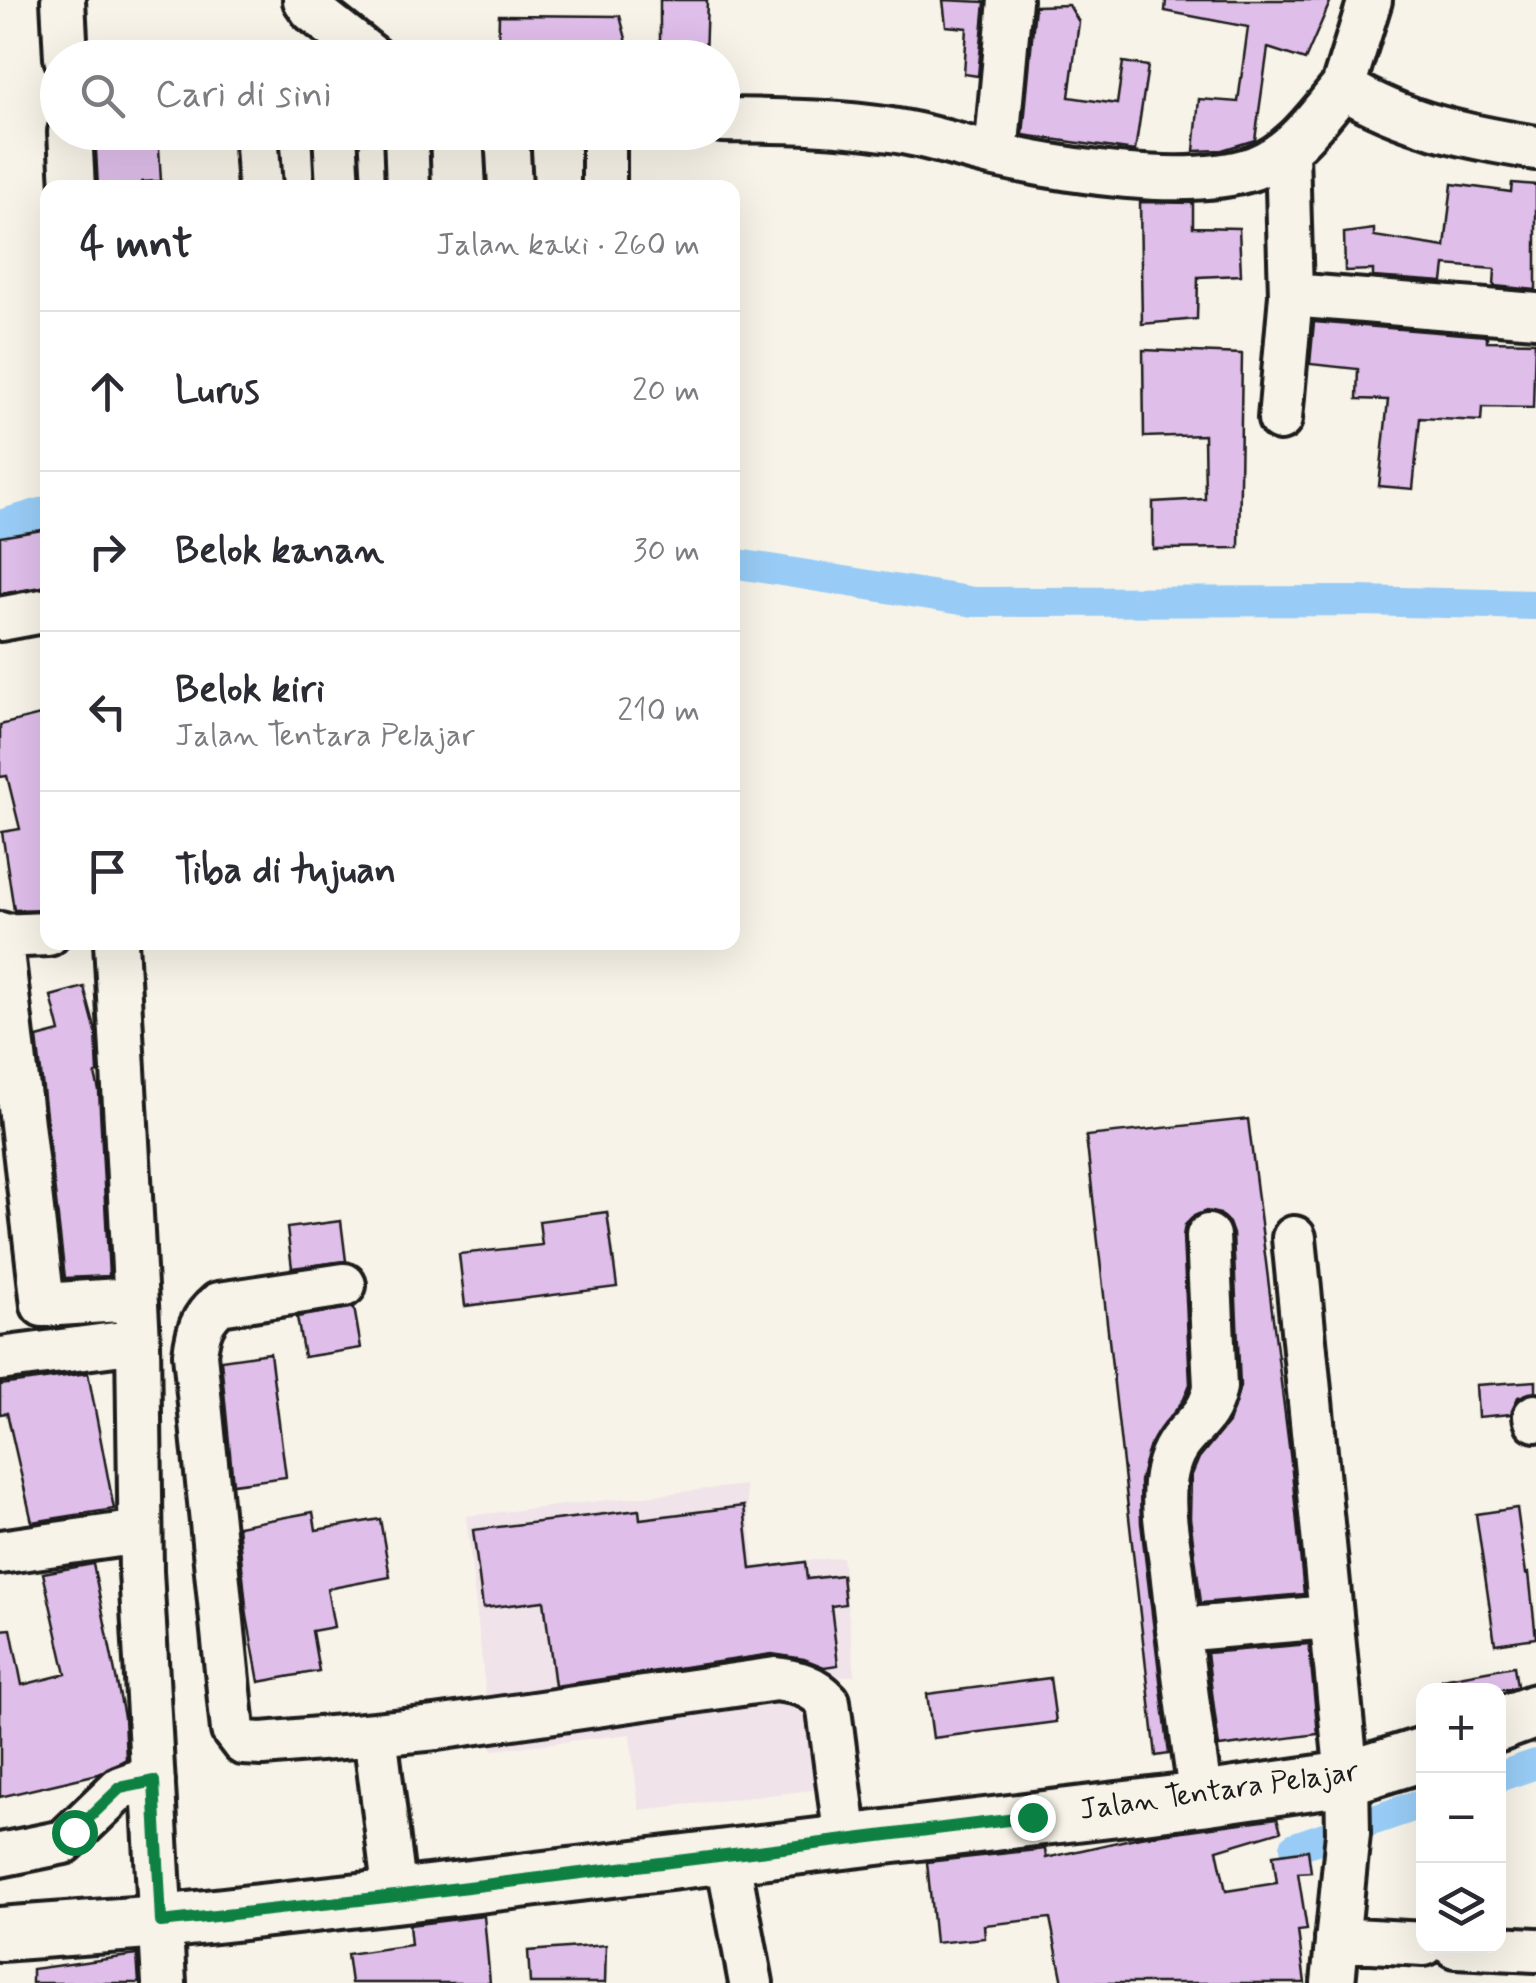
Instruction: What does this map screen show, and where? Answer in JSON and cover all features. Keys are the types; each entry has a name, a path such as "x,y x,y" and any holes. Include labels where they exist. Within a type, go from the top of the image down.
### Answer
{"main road":[{"path":"1506,1722 1536,1710"},
{"name":"Jalan Tentara Pelajar","path":"0,1934 161,1922 395,1896 1201,1799 1348,1809 1416,1760"}],"street":[{"path":"62,0 65,40"},
{"path":"306,0 312,10 350,40"},
{"path":"996,155 1010,0"},
{"path":"740,121 890,129 996,155 1076,169 1208,177 1253,168 1286,152 1344,87 1370,0"},
{"path":"1344,87 1377,108 1440,130 1536,148"},
{"path":"71,150 73,180"},
{"path":"257,150 259,180"},
{"path":"336,150 338,180"},
{"path":"407,150 408,180"},
{"path":"507,150 509,180"},
{"path":"604,150 604,180"},
{"path":"1280,419 1291,295 1286,152"},
{"path":"1291,295 1536,314"},
{"path":"0,619 40,612"},
{"path":"40,934 0,935 42,1305 136,1320"},
{"path":"116,950 136,1320 140,1532 164,1983"},
{"path":"1201,1799 1164,1492 1178,1440 1204,1418 1211,1405 1214,1387 1208,1236"},
{"path":"1294,1238 1348,1809 1333,1983"},
{"path":"344,1285 219,1304 206,1314 198,1329 195,1354 233,1730 243,1743 436,1728 776,1679 802,1683 818,1690 828,1702 846,1840"},
{"path":"0,1359 136,1320"},
{"path":"0,1552 140,1532"},
{"path":"1178,1630 1329,1617"},
{"path":"375,1734 395,1896"},
{"path":"0,1855 64,1842 120,1788 154,1781"},
{"path":"727,1855 751,1983"},
{"path":"1337,1940 1416,1944"},
{"path":"1506,1948 1536,1950"}],"shaded area":[{"path":"745,1485 755,1566 842,1557 855,1675 826,1678 838,1787 639,1810 630,1734 492,1750 466,1516"}],"building":[{"path":"660,0 707,0 706,40 660,40"},
{"path":"943,0 985,2 978,76 964,74 967,28 946,26"},
{"path":"1166,0 1331,0 1305,60 1268,48 1255,140 1222,150 1194,151 1199,99 1238,102 1248,27 1165,11"},
{"path":"1069,5 1079,22 1069,97 1117,104 1123,62 1148,66 1135,151 1023,135 1035,6"},
{"path":"499,15 620,16 626,40 498,40"},
{"path":"96,150 159,150 161,180 98,180"},
{"path":"1512,183 1536,185 1536,290 1494,286 1495,269 1445,265 1443,282 1373,277 1373,270 1345,271 1344,233 1374,229 1374,236 1445,247 1452,184 1511,192"},
{"path":"1140,202 1193,203 1193,227 1239,228 1241,275 1198,277 1197,319 1142,324"},
{"path":"1314,322 1487,336 1487,341 1535,342 1533,408 1482,407 1481,421 1420,418 1413,489 1379,486 1388,400 1357,399 1358,369 1310,364"},
{"path":"1143,350 1242,354 1239,548 1153,549 1153,502 1205,499 1204,435 1144,437"},
{"path":"40,530 40,587 0,594 0,537"},
{"path":"40,715 40,909 14,910 2,832 20,829 7,776 0,777 0,725"},
{"path":"84,987 96,1032 95,1074 109,1276 65,1278 37,1038 60,1032 51,996"},
{"path":"1248,1119 1304,1594 1201,1603 1190,1518 1191,1477 1199,1458 1228,1423 1240,1386 1233,1234 1220,1214 1206,1211 1185,1225 1183,1236 1190,1384 1184,1399 1150,1445 1140,1481 1141,1523 1169,1754 1156,1756 1086,1136"},
{"path":"607,1212 617,1287 465,1306 459,1254 542,1245 539,1221"},
{"path":"341,1221 346,1261 292,1268 287,1228"},
{"path":"354,1307 361,1348 304,1357 297,1317"},
{"path":"270,1353 286,1477 233,1484 221,1360"},
{"path":"88,1373 114,1509 32,1522 7,1413 0,1414 0,1385"},
{"path":"1536,1381 1536,1392 1518,1397 1511,1414 1478,1417 1476,1385"},
{"path":"744,1506 751,1569 805,1562 807,1579 842,1575 845,1604 831,1606 838,1665 824,1667 772,1654 555,1686 544,1601 483,1608 473,1530 639,1510 640,1519"},
{"path":"1517,1508 1536,1638 1495,1644 1476,1514"},
{"path":"313,1512 316,1530 380,1519 390,1577 327,1589 334,1627 312,1631 319,1671 259,1682 247,1616 238,1526"},
{"path":"93,1564 124,1717 126,1759 98,1774 0,1797 0,1630 11,1629 22,1685 66,1674 43,1573"},
{"path":"1309,1644 1318,1734 1219,1747 1207,1653"},
{"path":"1514,1666 1517,1686 1506,1689 1506,1683 1442,1683 1442,1679"},
{"path":"1050,1678 1056,1722 933,1738 927,1694"},
{"path":"1277,1818 1281,1831 1217,1850 1226,1891 1277,1883 1273,1855 1308,1850 1311,1872 1298,1873 1307,1930 1298,1931 1305,1983 1063,1983 1050,1918 984,1925 985,1938 935,1943 927,1862 1045,1849 1046,1858 1140,1837"},
{"path":"484,1916 490,1983 351,1983 347,1954 411,1945 409,1925"},
{"path":"606,1945 605,1983 530,1983 528,1951"},
{"path":"137,1955 139,1983 32,1983 32,1969"}],"waterway":[{"path":"0,525 40,513"},
{"path":"740,564 974,602 1358,601 1536,605"},
{"path":"1506,1774 1536,1764"},
{"path":"1295,1847 1416,1806"}],"route":[{"path":"74,1832 120,1788 154,1781 161,1922 1032,1817"}]}
